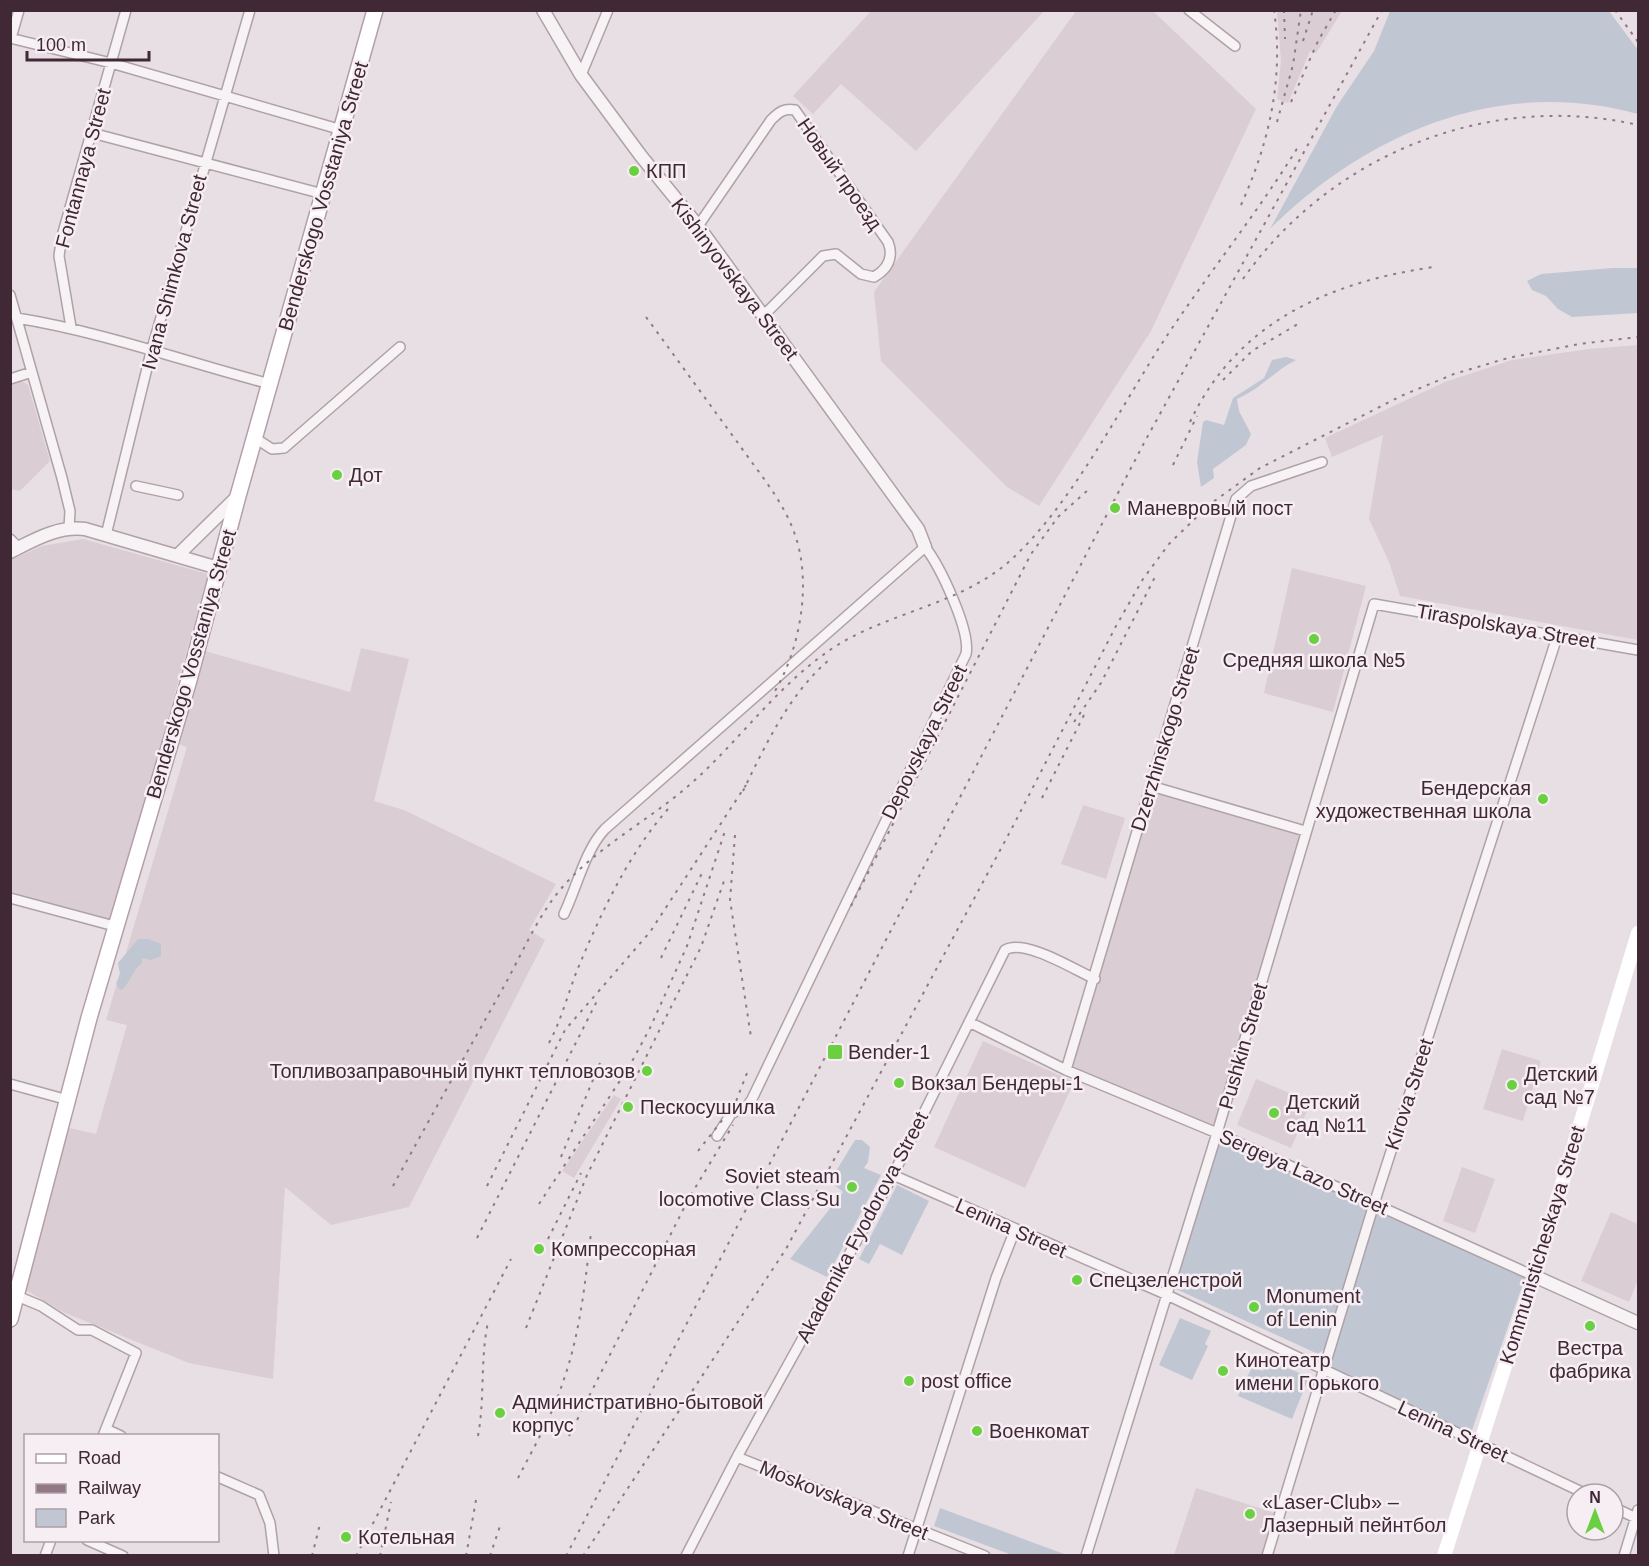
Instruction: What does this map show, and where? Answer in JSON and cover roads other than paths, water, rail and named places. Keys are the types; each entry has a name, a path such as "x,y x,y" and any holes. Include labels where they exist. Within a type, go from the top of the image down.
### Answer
{"main road":[{"name":"Benderskogo Vosstaniya Street","path":"10,1319 17,1296 16,1271 68,1100 89,1018 118,927 192,670 218,568 375,10"},
{"name":"Kommunisticheskaya Street","path":"1444,1556 1534,1276 1638,933"}],"street":[{"path":"19,10 11,38 111,63 342,130"},
{"name":"Fontannaya Street","path":"71,327 60,247 126,10"},
{"name":"Ivana Shimkova Street","path":"106,535 151,352 250,10"},
{"name":"Kishinyovskaya Street","path":"543,10 581,75 641,156 698,226 918,529 925,547"},
{"path":"581,75 608,10"},
{"path":"1189,10 1235,46"},
{"name":"Новый проезд","path":"698,226 771,120 779,112 787,109 795,111 888,242 891,256 889,263 874,278 861,274 836,254 823,256 763,316"},
{"path":"92,133 323,194"},
{"path":"10,295 62,478 70,511 69,528"},
{"path":"17,318 71,327 151,352 270,384"},
{"path":"255,438 272,449 284,448 399,347"},
{"path":"10,379 32,372"},
{"name":"Dzerzhinskogo Street","path":"1066,1070 1095,980 1236,499 1251,486 1322,462"},
{"path":"136,486 178,495"},
{"path":"177,556 238,496"},
{"path":"13,547 69,528 106,535 218,568"},
{"path":"564,914 593,843 605,829 925,547"},
{"name":"Depovskaya Street","path":"717,1136 731,1114 748,1105 752,1099 966,654 967,637 943,572 925,547"},
{"name":"Tiraspolskaya Street","path":"1374,604 1558,634 1638,650"},
{"name":"Pushkin Street","path":"1086,1556 1165,1294 1217,1133 1374,604"},
{"name":"Kirova Street","path":"1267,1556 1374,1204 1558,634"},
{"path":"1151,786 1305,831"},
{"path":"10,898 118,927"},
{"name":"Akademika Fyodorova Street","path":"686,1556 737,1457 893,1175 1002,955 1010,948 1028,948 1095,980"},
{"name":"Sergeya Lazo Street","path":"969,1022 1066,1070 1217,1133 1638,1323"},
{"path":"10,1084 68,1100"},
{"name":"Lenina Street","path":"893,1175 1165,1294 1565,1484"},
{"path":"908,1556 996,1278 1015,1230"},
{"path":"17,1296 42,1306 78,1330 92,1330 136,1353 105,1432"},
{"name":"Moskovskaya Street","path":"737,1457 985,1556"},
{"path":"219,1477 259,1496 270,1523 274,1556"},
{"path":"1624,1556 1637,1514"},
{"path":"92,1542 123,1556"}],"railway":[{"path":"1241,205 1259,158 1272,110 1277,61 1274,10"},
{"path":"1284,10 1285,39"},
{"path":"1277,122 1293,65 1301,10"},
{"path":"1303,41 1313,10"},
{"path":"1291,102 1318,41 1336,10"},
{"path":"566,1556 1144,443 1382,10"},
{"path":"1615,10 1638,42"},
{"path":"1243,279 1279,235 1321,197 1367,166 1418,142 1471,126 1526,117 1582,117 1638,125"},
{"path":"393,1186 536,925 560,890 588,862 704,772 787,686 823,655 869,629 968,589 1012,559 1033,537 1072,487 1174,325 1264,199 1298,147"},
{"path":"1190,422 1210,387 1233,358 1260,333 1290,313 1323,296 1358,283 1434,267"},
{"path":"646,317 769,486 794,532 803,573 801,616 790,659 772,696"},
{"path":"1223,380 1252,351 1298,324"},
{"path":"583,1556 786,1249 1012,828 1116,626 1143,579 1169,544 1209,505 1260,468 1401,396 1454,374 1508,358 1579,344 1638,337"},
{"path":"1173,465 1197,416"},
{"path":"851,906 1031,554 1058,517 1088,490"},
{"path":"1074,722 1101,683 1156,575"},
{"path":"743,791 780,720 802,688 830,659"},
{"path":"1042,798 1084,715"},
{"path":"487,1186 565,1030 650,932 746,785"},
{"path":"549,1043 581,961 608,901 641,844 668,809"},
{"path":"539,1204 629,1067 650,1028 687,946 725,831"},
{"path":"735,835 730,900 751,1037"},
{"path":"661,958 703,871"},
{"path":"526,1328 587,1175 701,947 725,878"},
{"path":"477,1238 598,999"},
{"path":"561,1157 602,1058"},
{"path":"698,1151 735,1104 747,1073"},
{"path":"569,1436 689,1198 733,1125"},
{"path":"548,1239 581,1173"},
{"path":"518,1478 554,1407 569,1364 581,1309 591,1233"},
{"path":"356,1556 511,1259"},
{"path":"478,1436 488,1322"},
{"path":"466,1556 476,1500"},
{"path":"380,1556 391,1502"},
{"path":"312,1556 320,1524"},
{"path":"490,1556 500,1526"}],"place":[{"name":"КПП","path":"634,171"},
{"name":"Дот","path":"337,475"},
{"name":"Маневровый пост","path":"1115,508"},
{"name":"Средняя школа №5","path":"1314,639"},
{"name":"Бендерская художественная школа","path":"1543,799"},
{"name":"Bender-1","path":"835,1052"},
{"name":"Топливозаправочный пункт тепловозов","path":"647,1071"},
{"name":"Вокзал Бендеры-1","path":"899,1083"},
{"name":"Детский сад №7","path":"1512,1085"},
{"name":"Пескосушилка","path":"628,1107"},
{"name":"Детский сад №11","path":"1274,1113"},
{"name":"Soviet steam locomotive Class Su","path":"852,1187"},
{"name":"Компрессорная","path":"539,1249"},
{"name":"Спецзеленстрой","path":"1077,1280"},
{"name":"Monument of Lenin","path":"1254,1307"},
{"name":"Вестра фабрика","path":"1590,1326"},
{"name":"Кинотеатр имени Горького","path":"1223,1371"},
{"name":"post office","path":"909,1381"},
{"name":"Административно-бытовой корпус","path":"500,1413"},
{"name":"Военкомат","path":"977,1431"},
{"name":"«Laser-Club» – Лазерный пейнтбол","path":"1250,1514"},
{"name":"Котельная","path":"346,1537"}]}
